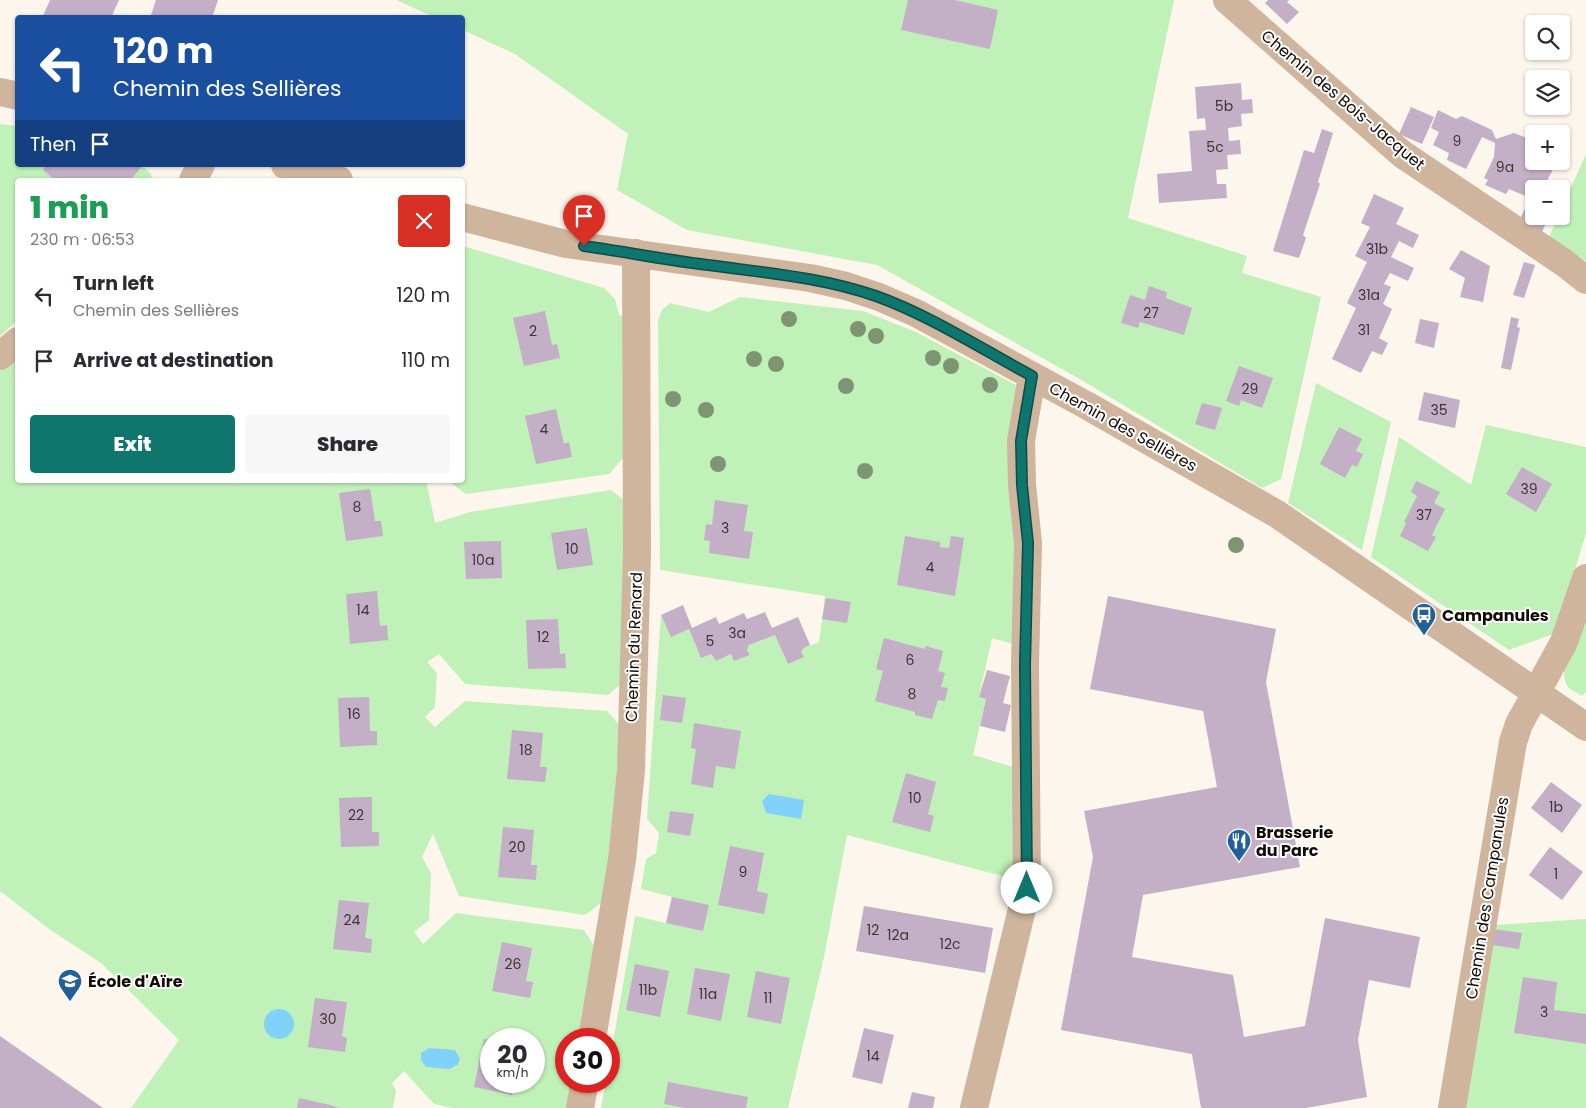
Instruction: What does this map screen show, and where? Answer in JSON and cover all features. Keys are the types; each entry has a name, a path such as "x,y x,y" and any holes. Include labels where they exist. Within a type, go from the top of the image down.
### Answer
{"street":[{"name":"Chemin des Bois-Jacquet","path":"1227,0 1402,154 1564,262 1586,280"},
{"path":"0,92 15,95"},
{"path":"292,167 332,178"},
{"name":"Chemin des Sellières","path":"465,218 566,244 636,253 689,263 798,276 846,286 879,297 916,314 1032,376 1277,514 1586,727"},
{"name":"Chemin du Renard","path":"594,1028 622,860 631,770 637,552 636,253"},
{"path":"0,356 15,344"},
{"path":"974,1108 1027,888 1025,665 1028,543 1022,485 1021,441 1032,376"},
{"path":"1536,693 1564,642 1586,578"},
{"name":"Chemin des Campanules","path":"1452,1108 1513,742 1519,724 1536,693"},
{"path":"580,1108 583,1093"}],"green space":[{"path":"396,0 1174,0 1128,218 1247,256 1242,273 1321,297 1281,479 1262,488 1078,378 877,265 687,230 617,190 628,134 515,54 465,31 465,15 430,15"},
{"path":"0,124 15,126 15,167 45,167 43,170 53,178 15,178 15,323 0,336"},
{"path":"1586,154 1586,261 1548,239 1555,225 1570,225 1570,190"},
{"path":"144,167 151,174 152,178 133,178"},
{"path":"465,247 604,288 615,299 619,315 624,317 626,455 609,474 466,494 451,483 465,483"},
{"path":"740,297 863,311 916,332 1018,386 1013,437 1011,515 1019,519 1020,646 992,638 979,697 986,699 973,755 1020,769 1021,881 847,835 824,957 788,1108 601,1108 604,1093 620,1093 620,1028 615,1028 635,916 666,923 672,897 641,889 646,859 656,853 659,833 647,819 661,615 671,636 689,629 701,658 711,654 716,661 731,654 734,661 750,655 747,650 749,645 775,635 788,664 803,657 801,652 804,648 819,642 825,596 660,570 658,320 662,310 670,303 709,312"},
{"path":"15,354 15,483 427,483 435,523 470,512 611,490 626,502 622,683 608,695 465,684 439,654 427,662 437,673 435,707 425,717 435,727 465,701 607,711 621,727 616,813 605,900 585,915 459,896 433,834 422,857 431,873 429,920 414,932 423,944 456,913 584,930 596,949 582,1028 555,1028 555,1093 570,1093 568,1108 452,1108 434,1104 404,1071 392,1083 396,1091 393,1108 131,1108 179,1040 101,963 49,929 0,891 0,367"},
{"path":"1316,383 1391,422 1362,550 1288,503"},
{"path":"1486,425 1586,447 1586,533 1556,633 1509,650 1371,557 1399,437 1471,485"},
{"path":"1586,616 1586,692 1582,696 1568,687 1564,671 1573,641"},
{"path":"1586,919 1586,1108 1463,1108 1495,925"}],"water":[{"path":"769,794 804,800 801,819 766,813 762,801"},
{"path":"279,1009 290,1013 294,1024 290,1035 279,1039 268,1035 264,1024 268,1013"},
{"path":"429,1048 455,1050 460,1059 458,1064 450,1069 426,1067 421,1060 421,1053"}],"building":[{"path":"50,0 119,0 112,15 43,15"},
{"path":"156,0 218,0 213,15 151,15"},
{"path":"908,0 955,0 998,10 990,49 901,30"},
{"path":"1268,0 1289,0 1287,2 1299,12 1287,24 1265,3"},
{"path":"1241,83 1242,100 1252,99 1253,113 1241,114 1242,126 1228,128 1229,141 1240,140 1241,154 1227,155 1228,169 1216,170 1217,184 1226,184 1227,198 1159,203 1157,174 1192,171 1189,131 1206,130 1205,118 1197,119 1195,87"},
{"path":"1411,107 1434,117 1422,144 1399,134"},
{"path":"1438,110 1456,119 1462,116 1492,130 1496,139 1514,133 1525,137 1525,170 1552,170 1548,180 1525,180 1525,196 1509,189 1506,194 1485,185 1488,180 1484,178 1494,157 1495,143 1482,137 1466,169 1447,160 1449,153 1433,145 1439,132 1431,128"},
{"path":"1322,129 1333,133 1318,182 1320,184 1303,235 1306,238 1299,258 1273,251 1304,150 1314,153"},
{"path":"45,167 141,167 133,178 53,178 43,170"},
{"path":"1374,194 1404,208 1396,224 1419,235 1413,248 1399,241 1391,257 1414,268 1408,281 1390,273 1384,284 1391,287 1383,304 1392,309 1379,338 1388,343 1382,355 1372,351 1361,373 1332,359 1356,308 1347,303 1367,262 1355,256 1370,227 1361,223"},
{"path":"1525,208 1525,224 1519,221"},
{"path":"1527,225 1545,225 1542,232"},
{"path":"1461,250 1490,266 1483,302 1460,297 1465,278 1449,269"},
{"path":"1524,262 1535,265 1524,298 1513,295"},
{"path":"1149,286 1167,292 1166,298 1192,308 1184,335 1140,322 1138,328 1121,323 1130,295 1145,300"},
{"path":"545,311 552,345 557,344 560,358 524,366 513,318"},
{"path":"1511,317 1519,319 1517,327 1520,328 1511,370 1501,368"},
{"path":"1420,319 1439,323 1434,348 1415,343"},
{"path":"1239,366 1273,378 1262,408 1241,400 1239,406 1226,401"},
{"path":"1424,392 1460,400 1455,428 1418,420"},
{"path":"1202,403 1222,408 1215,430 1195,424"},
{"path":"556,409 564,444 569,442 572,457 536,464 525,416"},
{"path":"1339,427 1362,439 1356,451 1363,454 1357,467 1352,465 1345,478 1320,464"},
{"path":"1522,467 1552,484 1536,512 1506,494"},
{"path":"1416,481 1440,492 1434,503 1445,509 1432,535 1436,537 1428,551 1400,536 1406,523 1404,522 1417,496 1411,492"},
{"path":"370,489 375,521 381,521 383,536 346,541 339,493"},
{"path":"715,500 748,505 744,531 753,532 749,559 709,553 710,541 704,540 706,524 712,525"},
{"path":"587,528 593,565 557,570 551,533"},
{"path":"905,536 940,542 940,547 949,548 951,536 964,538 955,596 897,585"},
{"path":"501,541 502,578 466,579 464,542"},
{"path":"377,591 380,626 387,625 388,640 350,644 346,594"},
{"path":"1108,596 1276,629 1266,682 1300,867 1143,895 1132,957 1233,975 1244,1037 1305,1026 1325,918 1420,937 1410,988 1369,980 1358,1040 1367,1097 1306,1108 1201,1108 1192,1054 1061,1030 1093,857 1084,811 1217,787 1203,711 1090,689"},
{"path":"826,598 851,602 847,623 822,619"},
{"path":"683,605 692,628 716,617 719,624 744,613 747,619 765,612 772,628 798,617 810,645 801,652 804,657 788,664 775,635 749,645 747,650 750,655 734,661 731,654 716,661 711,654 701,658 689,629 671,637 661,615"},
{"path":"558,619 560,654 565,653 566,668 528,669 526,620"},
{"path":"884,638 925,649 926,646 943,651 938,671 945,673 941,687 948,688 945,701 938,700 932,719 915,715 915,712 875,701 883,671 876,669"},
{"path":"987,670 1010,676 1003,703 1011,705 1005,732 980,726 986,699 979,697"},
{"path":"663,695 686,698 682,723 660,720"},
{"path":"369,697 370,731 377,731 377,745 340,747 338,698"},
{"path":"694,723 741,731 735,769 716,766 713,788 691,784 696,749 691,748"},
{"path":"512,730 543,733 540,767 547,767 545,782 507,779"},
{"path":"906,773 936,782 928,814 934,816 930,832 892,822"},
{"path":"1551,782 1582,805 1562,833 1531,808"},
{"path":"372,797 372,832 379,832 379,846 341,847 339,798"},
{"path":"670,811 694,814 690,836 667,832"},
{"path":"503,827 534,830 531,865 537,865 536,880 498,877"},
{"path":"730,846 764,853 757,891 768,894 764,914 718,905"},
{"path":"1550,847 1583,872 1562,900 1529,875"},
{"path":"672,897 709,905 703,931 666,923"},
{"path":"339,900 369,903 365,938 372,939 371,953 333,949"},
{"path":"864,906 993,928 985,973 856,951"},
{"path":"1494,929 1522,933 1519,949 1492,945"},
{"path":"502,942 532,948 526,981 533,982 530,998 492,991"},
{"path":"635,964 669,971 660,1017 626,1010"},
{"path":"695,968 730,974 721,1021 687,1014"},
{"path":"756,971 790,978 781,1024 747,1017"},
{"path":"1523,977 1557,982 1554,1010 1586,1014 1586,1044 1514,1033"},
{"path":"315,998 347,1002 342,1036 347,1038 345,1052 308,1047"},
{"path":"864,1028 894,1035 882,1084 852,1077"},
{"path":"0,1036 103,1108 0,1108"},
{"path":"480,1058 480,1088 474,1087"},
{"path":"668,1082 748,1097 746,1108 685,1108 664,1104"},
{"path":"912,1092 935,1097 933,1108 908,1108"},
{"path":"299,1098 330,1105 339,1108 297,1108"}],"place":[{"name":"Campanules","path":"1424,636"},
{"name":"Brasserie du Parc","path":"1239,862"},
{"name":"École d'Aïre","path":"70,1002"}],"route":[{"path":"584,246 689,263 798,276 846,286 879,297 916,314 1032,376 1021,441 1022,485 1028,543 1025,665 1027,888"}]}
